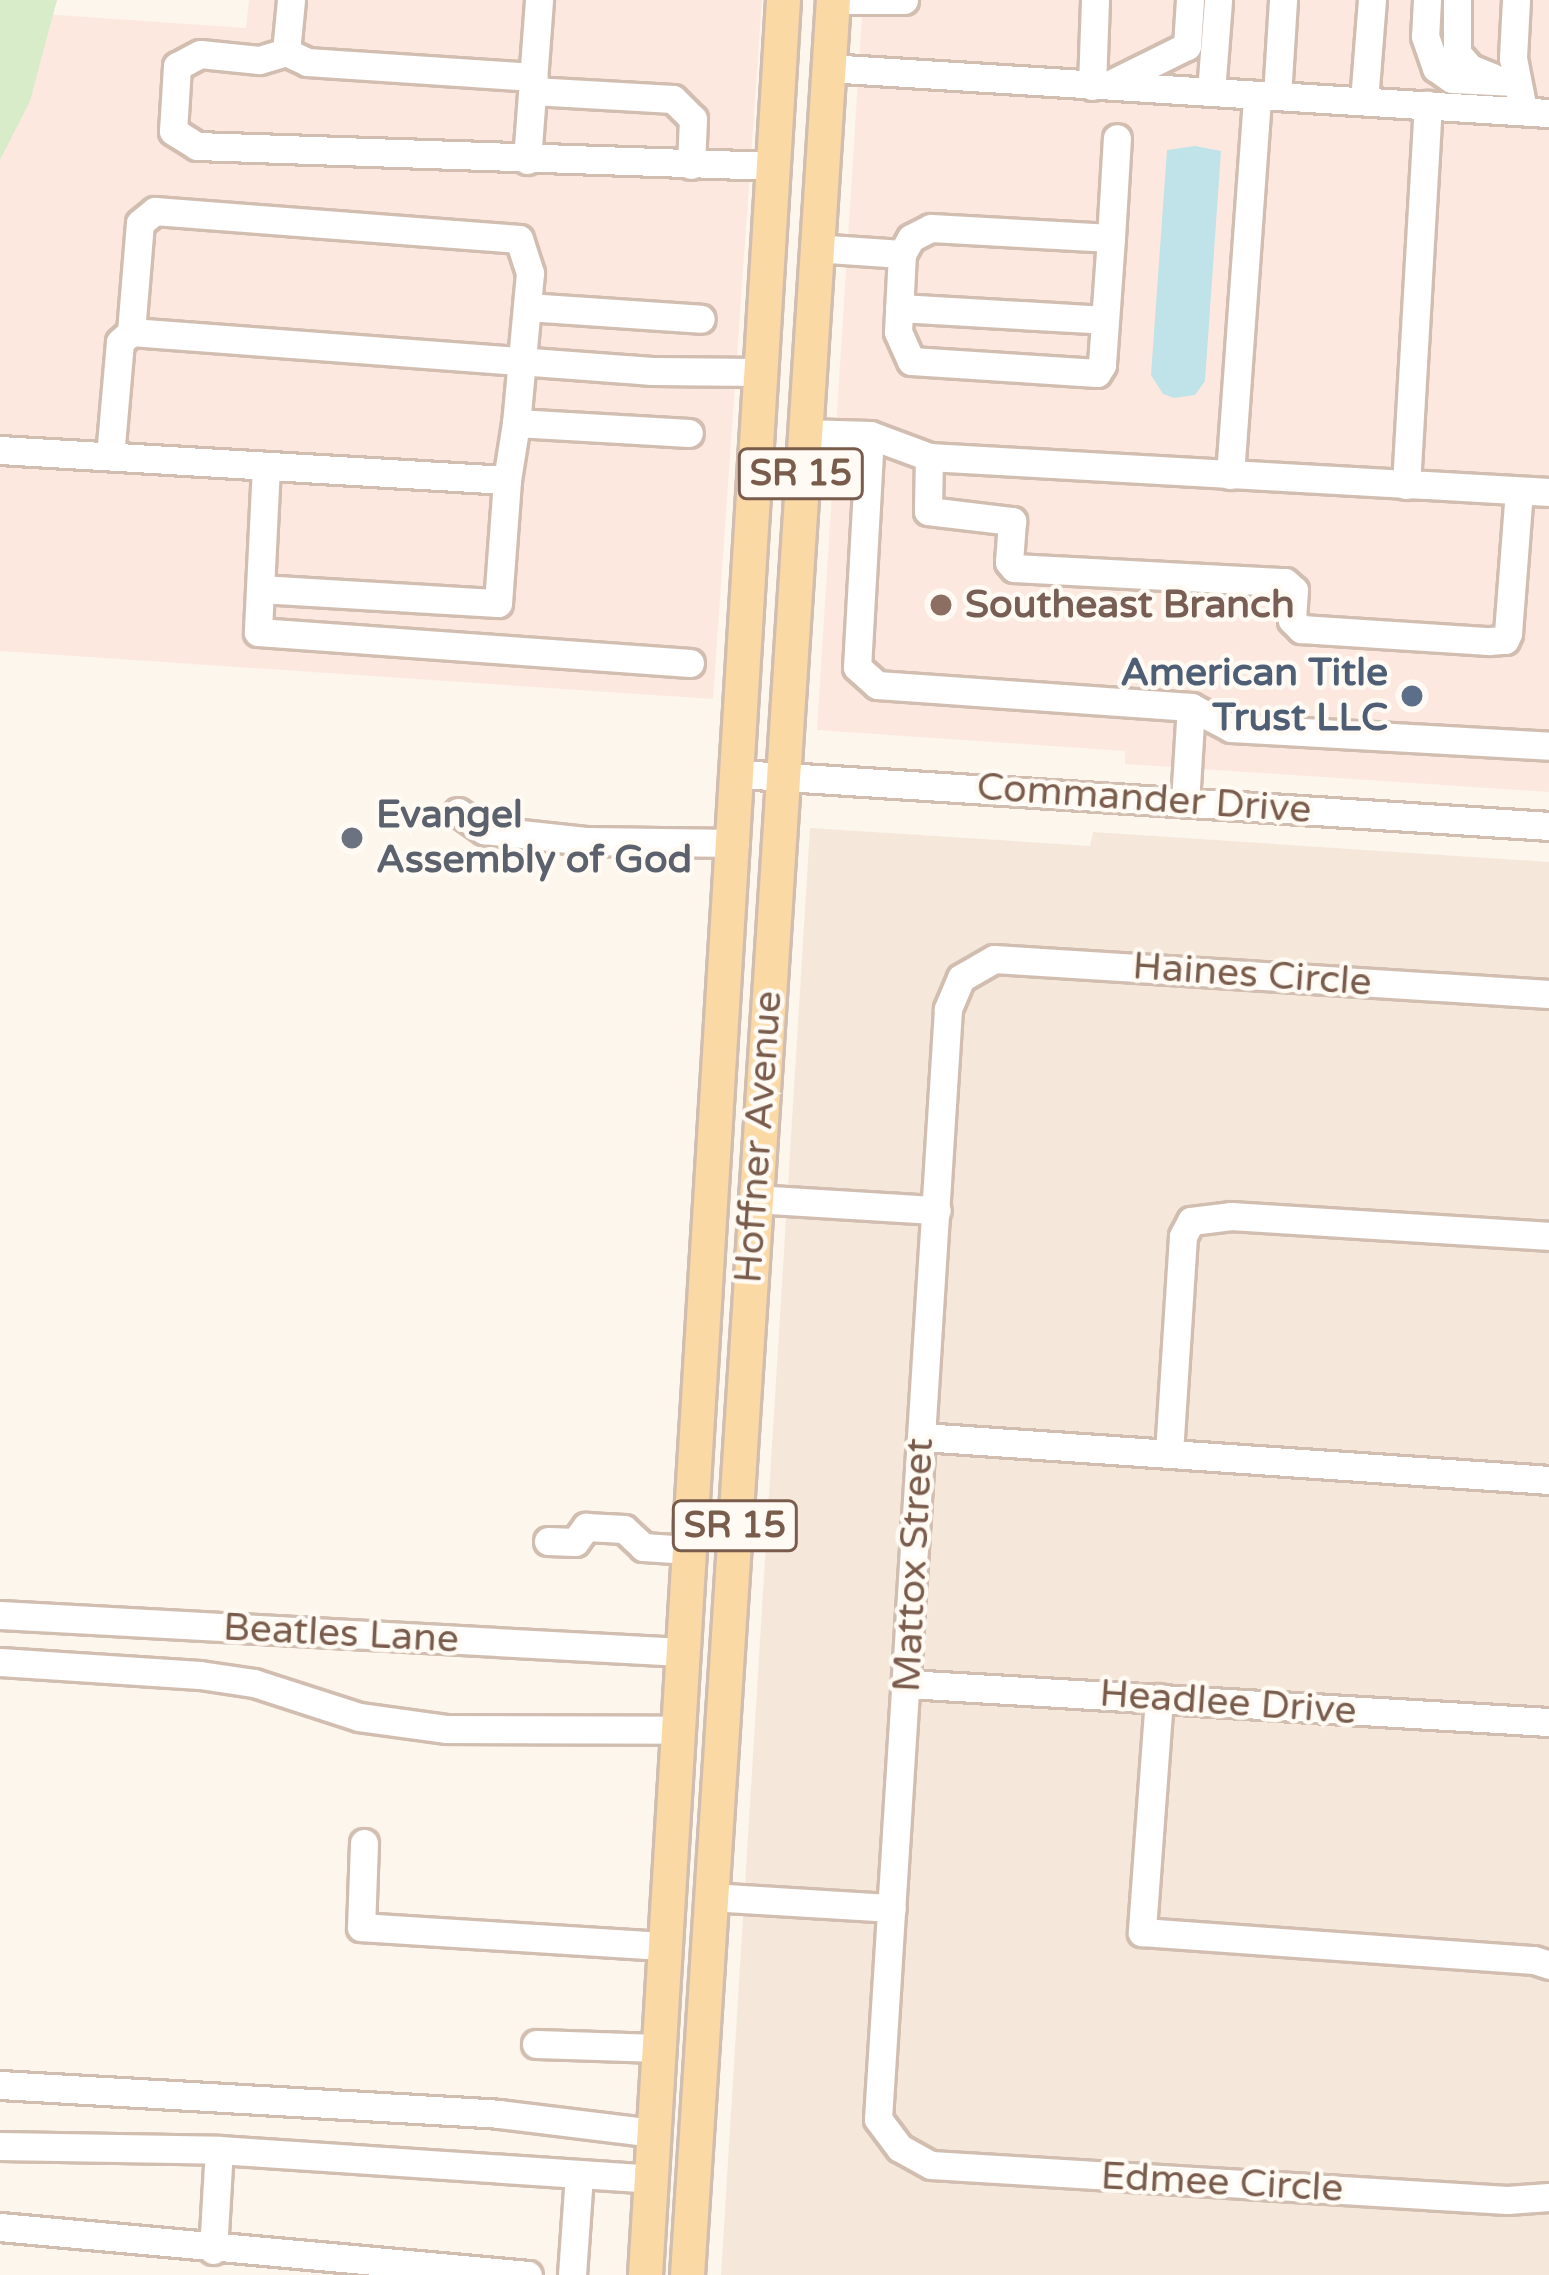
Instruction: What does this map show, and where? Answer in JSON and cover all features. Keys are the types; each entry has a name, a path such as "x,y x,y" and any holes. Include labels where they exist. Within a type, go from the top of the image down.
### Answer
{"main road":[{"name":"Hoffner Avenue","path":"645,2275 740,774 783,0"},
{"name":"Hoffner Avenue","path":"688,2275 833,0"},
{"path":"682,1652 699,1681 685,1849 693,1874 711,1897"},
{"path":"665,1946 685,1975 680,2164 693,2189"}],"street":[{"path":"286,52 291,0"},
{"path":"527,160 538,0"},
{"path":"846,0 904,0"},
{"path":"1095,0 1106,84"},
{"path":"1106,84 1187,46 1190,0"},
{"path":"1211,92 1218,0"},
{"path":"1230,475 1267,96 1282,0"},
{"path":"1364,101 1372,0"},
{"path":"1427,0 1425,36 1436,68 1452,79 1509,81"},
{"path":"1457,0 1457,53 1470,68 1509,81 1540,112"},
{"path":"1509,81 1516,0"},
{"path":"692,165 693,118 674,99 308,62 286,52 259,60 200,54 177,66 173,131 197,146 527,160 692,165 774,166"},
{"path":"827,68 1540,112"},
{"path":"1406,485 1429,105"},
{"path":"1111,238 932,228 911,238 902,254 898,332 911,361 1089,376 1102,365 1105,320 1111,238 1118,138"},
{"path":"110,456 120,342 131,332 140,223 155,211 519,239 528,254 527,308 494,651"},
{"path":"814,248 902,254"},
{"path":"527,308 700,319"},
{"path":"899,308 1105,320"},
{"path":"131,332 726,375 760,372"},
{"path":"516,423 689,433"},
{"path":"804,433 870,435 929,457 1549,492"},
{"path":"870,435 857,667 877,685 1191,707 1231,728 1549,746"},
{"path":"0,450 507,480"},
{"path":"929,457 928,511 1012,520 1009,562 1014,568 1286,582 1294,590 1292,620 1301,629 1490,641 1505,640 1508,633 1519,491"},
{"path":"266,466 258,632 272,637 690,663"},
{"path":"260,589 498,603"},
{"path":"1185,802 1191,707"},
{"name":"Commander Drive","path":"740,774 1549,826"},
{"path":"458,812 484,830 587,841 735,843"},
{"name":"Haines Circle","path":"961,978 994,959 1549,994"},
{"name":"Mattox Street","path":"900,2148 878,2119 948,1009 961,978"},
{"path":"755,1199 937,1210"},
{"path":"1168,1454 1183,1236 1192,1221 1232,1216 1549,1236"},
{"path":"922,1437 1549,1480"},
{"path":"548,1541 575,1542 586,1527 624,1528 643,1547 689,1550"},
{"name":"Beatles Lane","path":"0,1615 682,1652"},
{"path":"0,1662 254,1683 359,1717 447,1729 678,1730"},
{"name":"Headlee Drive","path":"907,1684 1549,1722"},
{"path":"1159,1698 1142,1932 1549,1965"},
{"path":"364,1844 361,1927 665,1946"},
{"path":"711,1897 892,1908"},
{"path":"536,2044 659,2048"},
{"path":"0,2085 499,2114 654,2134"},
{"path":"0,2146 219,2150 651,2179"},
{"name":"Edmee Circle","path":"900,2148 931,2165 1507,2200 1549,2198"},
{"path":"213,2250 219,2150"},
{"path":"572,2275 579,2174"},
{"path":"0,2227 213,2250 528,2275"}],"shaded area":[{"path":"249,0 762,0 713,699 0,651 0,11 246,28"},
{"path":"863,0 1549,0 1549,792 1125,764 1125,751 817,730"},
{"path":"810,828 1090,846 1093,832 1549,862 1549,2275 721,2275"}],"green space":[{"path":"0,0 57,0 30,101 0,160"}],"water":[{"path":"1195,146 1221,151 1205,381 1195,395 1174,398 1163,394 1151,375 1167,150"}],"place":[{"name":"Southeast Branch","path":"941,605"},
{"name":"American Title Trust LLC","path":"1412,696"},
{"name":"Evangel Assembly of God","path":"352,838"}]}
